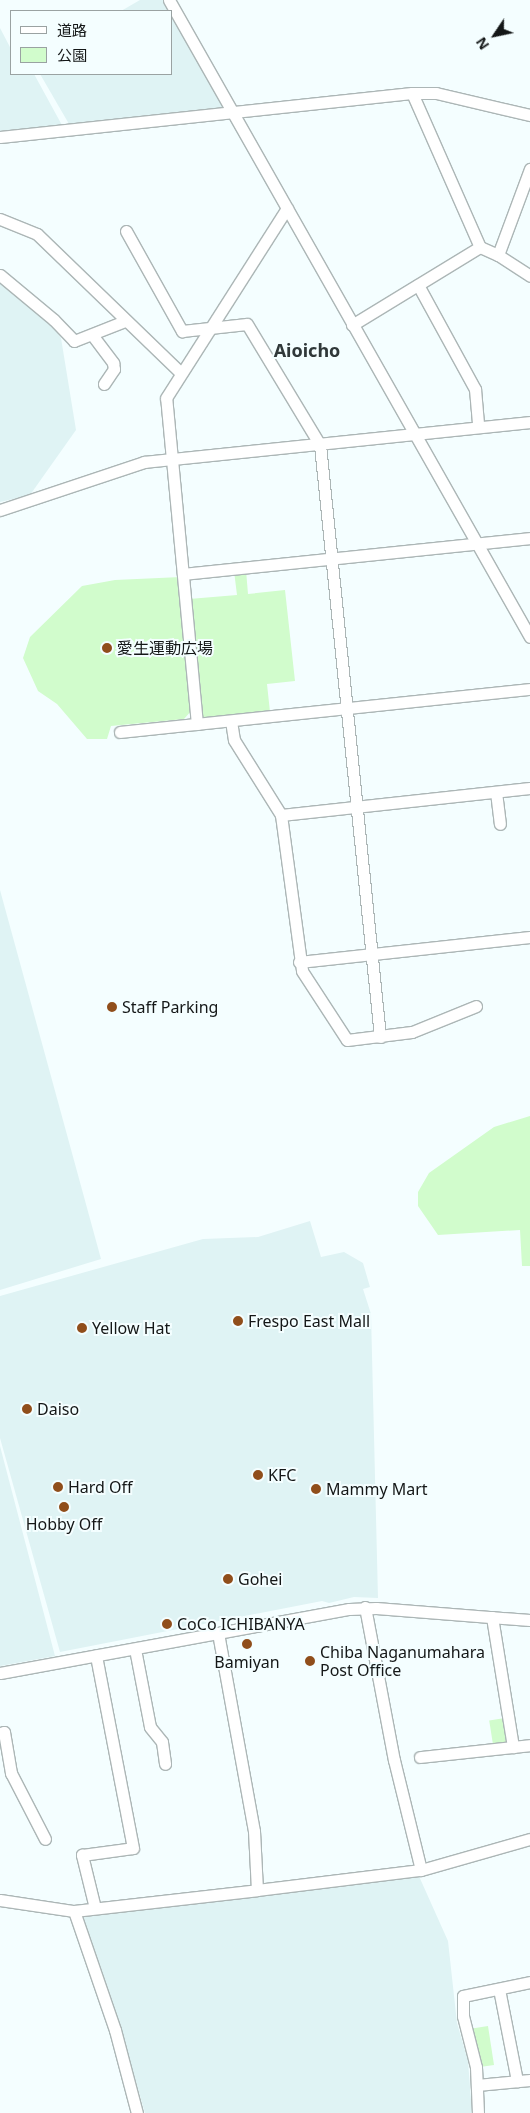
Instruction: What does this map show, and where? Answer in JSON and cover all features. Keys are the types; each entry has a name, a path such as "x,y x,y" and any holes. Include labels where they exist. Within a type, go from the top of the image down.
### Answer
{"street":[{"path":"169,0 530,637"},
{"path":"0,136 436,93 530,115"},
{"path":"412,94 480,248 498,255 530,276"},
{"path":"498,255 530,168"},
{"path":"197,724 166,398 287,208"},
{"path":"0,219 37,234 181,373"},
{"path":"126,231 182,331 247,324 320,445 380,1037"},
{"path":"352,325 480,248"},
{"path":"0,275 54,320 74,341 93,336 125,321"},
{"path":"418,285 476,389 478,427"},
{"path":"93,336 113,363 114,369 104,384"},
{"path":"0,510 29,502 118,468 172,459 530,422"},
{"path":"183,574 530,538"},
{"path":"120,732 530,689"},
{"path":"231,721 234,740 281,815 299,962 347,1040 412,1032 476,1006"},
{"path":"281,815 530,788"},
{"path":"496,792 500,824"},
{"path":"299,962 530,937"},
{"path":"365,1607 394,1760 421,1870"},
{"path":"0,1674 365,1607 530,1620"},
{"path":"492,1617 513,1746"},
{"path":"218,1633 254,1831 257,1890"},
{"path":"134,1649 150,1727 162,1742 165,1764"},
{"path":"95,1908 82,1855 133,1848 96,1656"},
{"path":"0,1733 4,1732 6,1774 45,1839"},
{"path":"420,1757 530,1745"},
{"path":"0,1900 74,1911 257,1890 421,1870 530,1839"},
{"path":"74,1911 115,2030 137,2113"},
{"path":"478,2113 477,2085 463,2016 462,1996 530,1982"},
{"path":"499,1989 517,2081"},
{"path":"477,2085 530,2080"}],"shaded area":[{"path":"140,0 163,0 169,10 123,10"},
{"path":"172,16 224,108 69,124 41,75 172,75"},
{"path":"0,28 10,47 10,75 35,75 63,127 0,131"},
{"path":"0,281 45,314 61,338 76,430 30,495 0,502"},
{"path":"0,890 101,1259 0,1290"},
{"path":"310,1221 321,1257 344,1252 363,1263 370,1287 363,1289 371,1314 378,1598 354,1597 329,1603 322,1601 60,1652 0,1438 0,1296 203,1239 258,1237"},
{"path":"0,1446 55,1656 0,1666"},
{"path":"418,1874 448,1941 457,2023 468,2061 472,2113 145,2113 115,2010 81,1915"}],"green space":[{"path":"246,570 248,594 285,590 295,681 267,684 270,712 202,719 189,599 237,595 234,571"},
{"name":"愛生運動広場","path":"181,577 192,710 184,719 111,726 107,739 87,739 57,704 38,691 23,658 30,637 82,586 115,580"},
{"path":"530,1116 530,1266 522,1266 520,1230 438,1235 418,1206 418,1192 429,1173 494,1127"},
{"path":"505,1718 509,1742 493,1744 489,1721"},
{"path":"488,2026 494,2065 480,2067 469,2029"}],"place":[{"name":"愛生運動広場","path":"107,648"},
{"name":"Staff Parking","path":"112,1007"},
{"name":"Frespo East Mall","path":"238,1321"},
{"name":"Yellow Hat","path":"82,1328"},
{"name":"Daiso","path":"27,1409"},
{"name":"KFC","path":"258,1475"},
{"name":"Hard Off","path":"58,1487"},
{"name":"Mammy Mart","path":"316,1489"},
{"name":"Hobby Off","path":"64,1507"},
{"name":"Gohei","path":"228,1579"},
{"name":"CoCo ICHIBANYA","path":"167,1624"},
{"name":"Bamiyan","path":"247,1644"},
{"name":"Chiba Naganumahara Post Office","path":"310,1661"}],"district":[{"name":"Aioicho","path":"307,350"}]}
